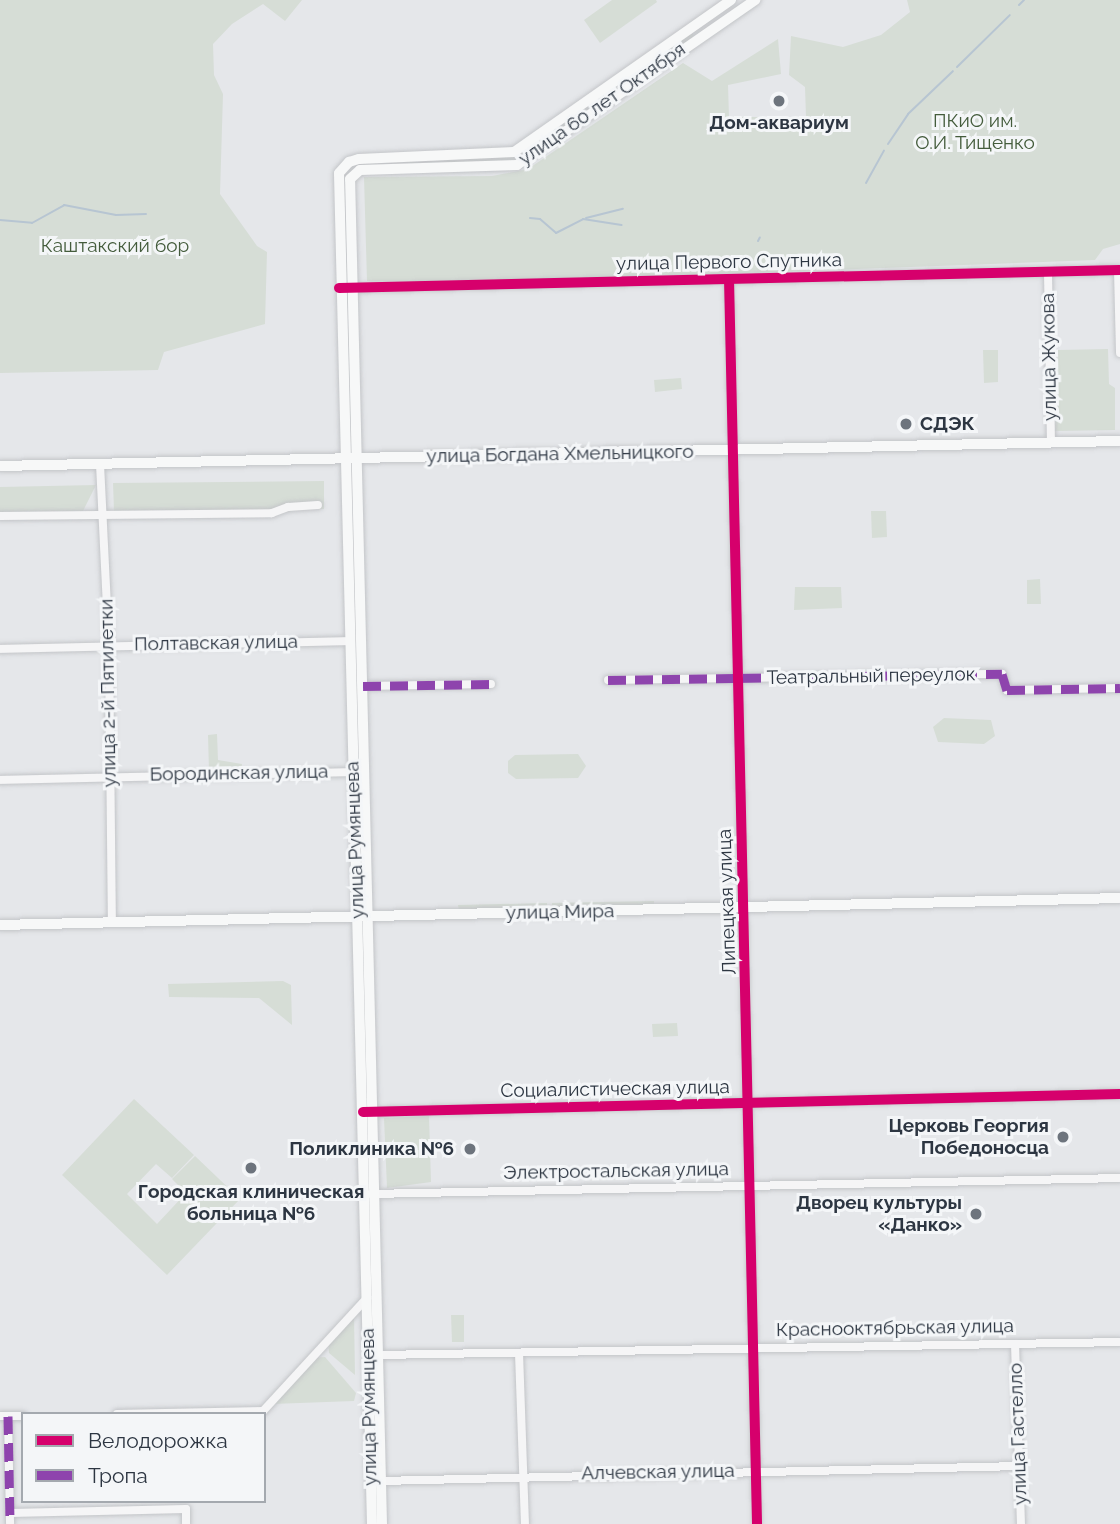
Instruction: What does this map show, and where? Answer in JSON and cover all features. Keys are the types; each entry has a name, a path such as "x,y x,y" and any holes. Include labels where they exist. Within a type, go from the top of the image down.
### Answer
{"main road":[{"name":"улица 60 лет Октября","path":"349,162 513,152 731,0"},
{"name":"улица 60 лет Октября","path":"352,176 517,165 755,0"},
{"name":"улица Румянцева","path":"364,916 352,772 337,185 340,168 349,162 352,176 352,288 363,686 364,916 370,1194 378,1355 374,1397 372,1524"},
{"name":"улица Богдана Хмельницкого","path":"0,466 1120,441"},
{"name":"улица Мира","path":"0,925 1120,898"},
{"name":"улица Румянцева","path":"370,1194 367,1298 382,1524"}],"street":[{"name":"улица Первого Спутника","path":"340,288 1119,270"},
{"path":"1119,270 1120,354"},
{"name":"улица Жукова","path":"1048,272 1051,442"},
{"name":"Липецкая улица","path":"729,279 752,1186 757,1524"},
{"name":"улица 2-й Пятилетки","path":"100,464 109,645 113,922"},
{"path":"0,516 272,513 288,507 318,505"},
{"name":"Полтавская улица","path":"0,649 349,642"},
{"name":"Театральный переулок","path":"608,680 1002,674 1007,690 1120,688"},
{"path":"363,686 491,684"},
{"name":"Бородинская улица","path":"0,780 110,775 352,772"},
{"name":"Социалистическая улица","path":"369,1112 1120,1094"},
{"name":"Электростальская улица","path":"370,1194 1120,1178"},
{"path":"214,1412 263,1411 367,1298"},
{"name":"Краснооктябрьская улица","path":"378,1355 1120,1342"},
{"name":"улица Гастелло","path":"1015,1344 1021,1524"},
{"path":"519,1353 524,1524"},
{"path":"4,1416 10,1524"},
{"name":"Алчевская улица","path":"380,1481 523,1474 1019,1466"},
{"path":"10,1513 186,1508 187,1524"}],"green space":[{"name":"Каштакский бор","path":"0,0 302,0 285,21 263,4 232,24 213,44 214,75 223,94 220,194 257,246 267,252 265,324 164,352 158,370 0,373"},
{"path":"612,0 657,2 600,43 584,20"},
{"name":"ПКиО им. О.И. Тищенко","path":"907,0 1120,0 1120,244 1103,249 1095,260 506,282 367,281 364,177 492,176 528,169 683,63 712,81 778,39 781,74 728,85 729,117 758,117 777,123 806,117 805,87 789,75 791,36 843,47 881,35 910,12"},
{"path":"691,32 694,36 516,161 379,164 514,155"},
{"path":"1108,349 1109,384 1115,388 1115,430 1055,431 1058,350"},
{"path":"983,350 998,350 998,382 984,383"},
{"path":"681,378 682,389 655,392 654,380"},
{"path":"324,481 324,509 114,511 113,483"},
{"path":"96,485 83,511 0,512 0,487"},
{"path":"871,511 886,511 887,537 872,538"},
{"path":"1040,579 1041,604 1027,604 1027,580"},
{"path":"795,587 841,587 842,608 794,610"},
{"path":"944,718 991,720 995,736 984,744 938,742 933,727"},
{"path":"217,734 218,760 242,764 241,771 209,771 208,735"},
{"path":"578,754 586,766 578,778 516,779 508,773 508,761 515,755"},
{"path":"654,901 654,906 552,908 552,903"},
{"path":"547,903 547,909 459,911 458,905"},
{"path":"283,981 291,985 292,1025 259,998 169,997 168,984"},
{"path":"677,1023 678,1036 653,1037 652,1024"},
{"path":"134,1099 194,1155 172,1178 156,1164 127,1194 157,1224 186,1193 172,1179 195,1156 240,1199 167,1275 62,1175"},
{"path":"429,1116 431,1182 387,1188 384,1118"},
{"path":"354,1315 355,1375 329,1353 328,1341"},
{"path":"451,1315 464,1315 464,1342 452,1342"},
{"path":"325,1357 356,1393 354,1401 272,1404 313,1358"}],"waterway":[{"path":"1019,5 1024,0"},
{"path":"957,67 1010,15"},
{"path":"888,144 908,114 953,71"},
{"path":"866,183 884,151"},
{"path":"0,220 32,223 64,205 116,215 146,214"},
{"path":"586,218 623,209"},
{"path":"530,218 540,219 556,233 583,219 622,225"},
{"path":"758,241 760,237"}],"marked path":[{"path":"608,680 1002,674 1007,690 1120,688"},
{"path":"363,686 491,684"},
{"path":"8,1416 10,1524"}],"cycle path":[{"path":"339,288 1120,270"},
{"path":"729,279 757,1524"},
{"path":"363,1112 1120,1094"}],"place":[{"name":"Дом-аквариум","path":"779,101"},
{"name":"СДЭК","path":"906,424"},
{"name":"Церковь Георгия Победоносца","path":"1063,1137"},
{"name":"Поликлиника №6","path":"470,1149"},
{"name":"Городская клиническая больница №6","path":"251,1168"},
{"name":"Дворец культуры «Данко»","path":"976,1214"}]}
